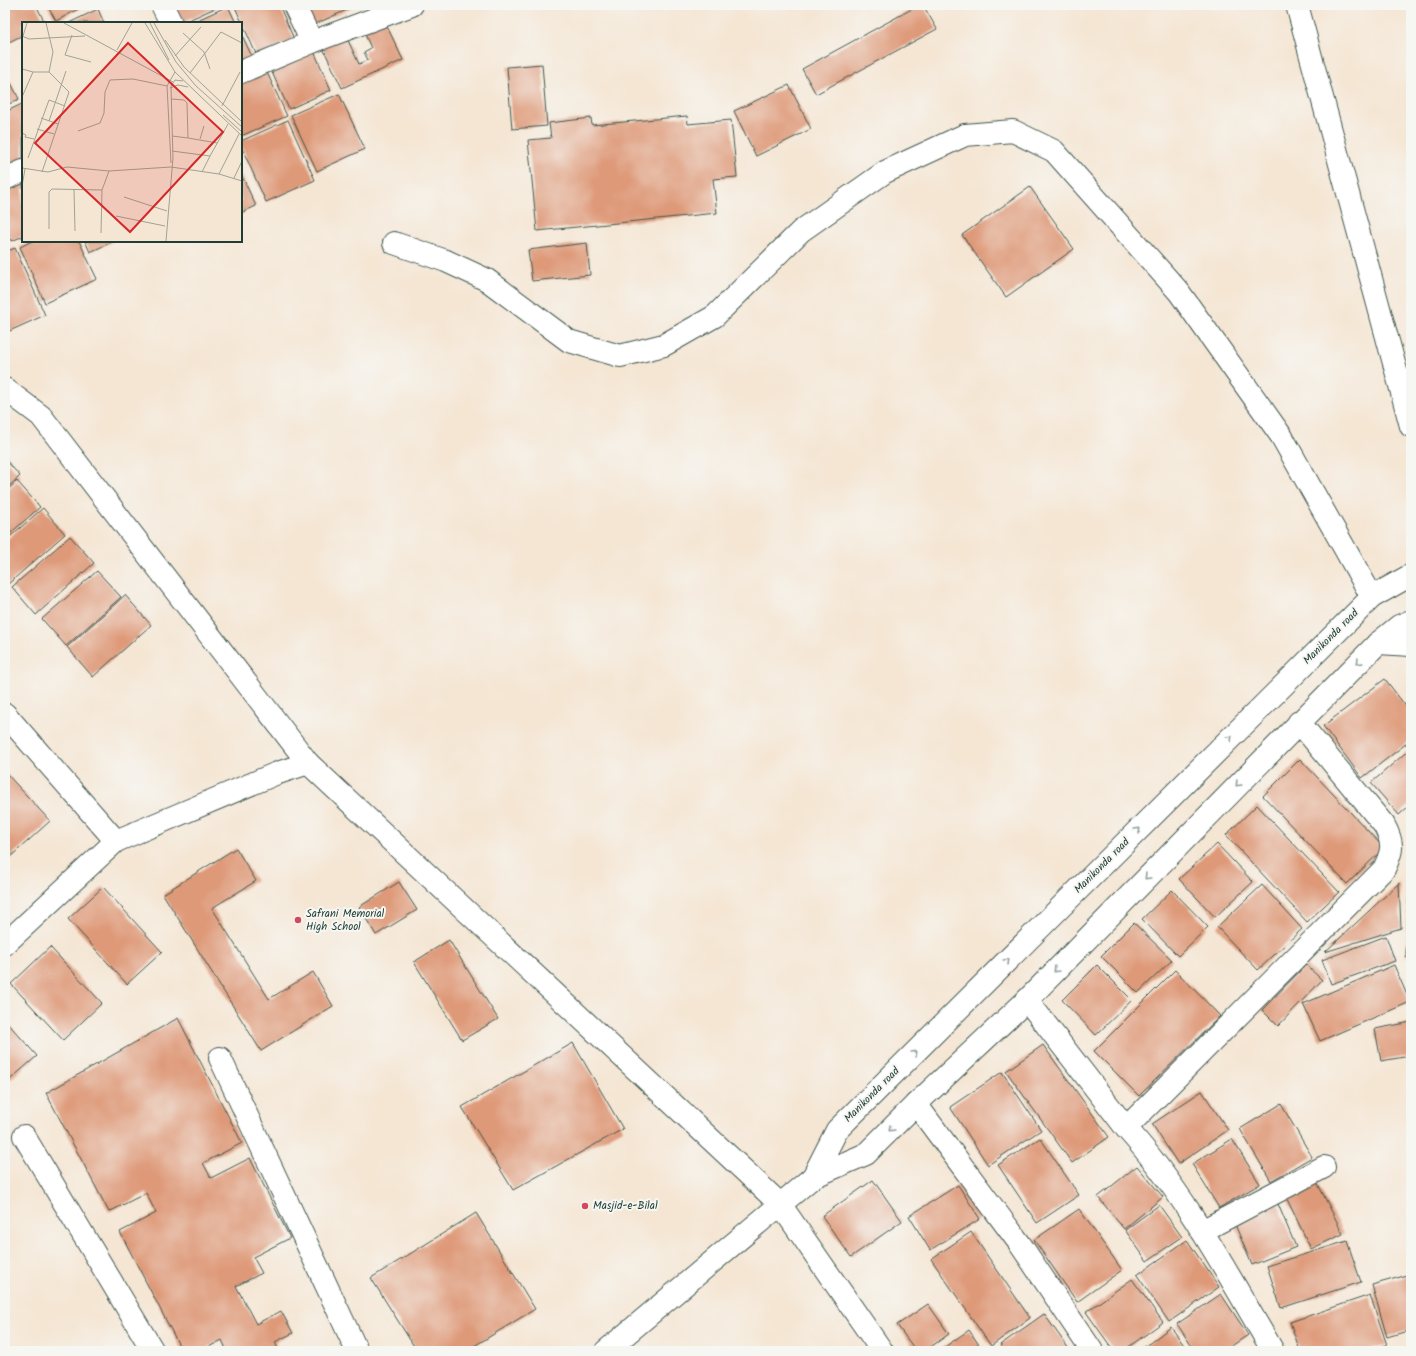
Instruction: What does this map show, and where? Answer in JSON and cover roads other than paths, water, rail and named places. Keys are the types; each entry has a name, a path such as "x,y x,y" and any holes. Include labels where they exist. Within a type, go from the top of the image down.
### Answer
{"street":[{"path":"162,5 170,22"},
{"path":"294,5 312,42"},
{"path":"242,72 312,42 412,5"},
{"path":"1297,5 1411,426"},
{"path":"394,243 446,261 487,280 569,341 620,356 664,346 715,316 801,231 885,172 965,134 1013,131 1054,150 1179,292 1282,437 1372,597"},
{"path":"5,179 22,171"},
{"path":"5,389 41,416 308,763 780,1204 882,1351"},
{"name":"Manikonda road","path":"813,1177 837,1130 1372,597 1411,575"},
{"name":"Manikonda road","path":"606,1351 813,1177 866,1154 916,1104 1026,1000 1378,643 1399,626 1411,622"},
{"path":"1378,643 1411,645"},
{"path":"5,714 116,842"},
{"path":"1126,1128 1384,869 1391,856 1392,845 1390,835 1384,825 1299,722"},
{"path":"5,944 116,842 275,774 308,763"},
{"path":"1026,1000 1126,1128 1145,1149 1202,1231 1272,1351"},
{"path":"220,1058 357,1351"},
{"path":"916,1104 1020,1244 1092,1351"},
{"path":"24,1136 153,1351"},
{"path":"1202,1231 1324,1167"}],"place":[{"name":"Safrani Memorial High School","path":"298,920"},
{"name":"Masjid-e-Bilal","path":"585,1206"}]}
